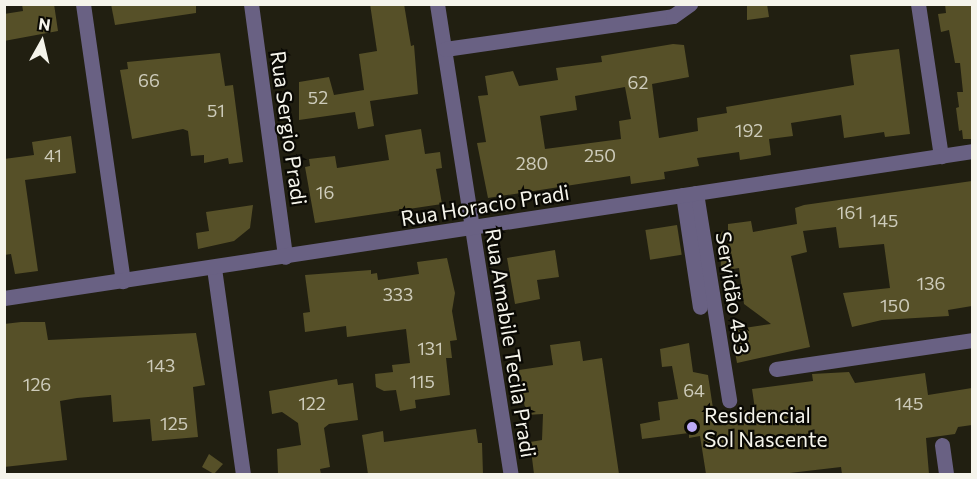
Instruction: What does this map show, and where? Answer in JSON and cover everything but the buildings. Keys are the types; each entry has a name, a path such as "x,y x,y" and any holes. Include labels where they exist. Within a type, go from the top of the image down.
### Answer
{"street":[{"path":"83,4 123,281"},
{"name":"Rua Sergio Pradi","path":"251,4 285,257"},
{"name":"Rua Amabile Tecila Pradi","path":"437,4 511,474"},
{"path":"445,49 673,16 690,4"},
{"path":"918,4 941,156"},
{"name":"Rua Horacio Pradi","path":"4,298 214,268 972,151"},
{"path":"689,194 700,307"},
{"name":"Servidão 433","path":"689,194 729,400"},
{"path":"214,268 243,474"},
{"path":"776,369 972,340"},
{"path":"942,445 946,474"}],"place":[{"name":"Residencial Sol Nascente","path":"692,427"}]}
